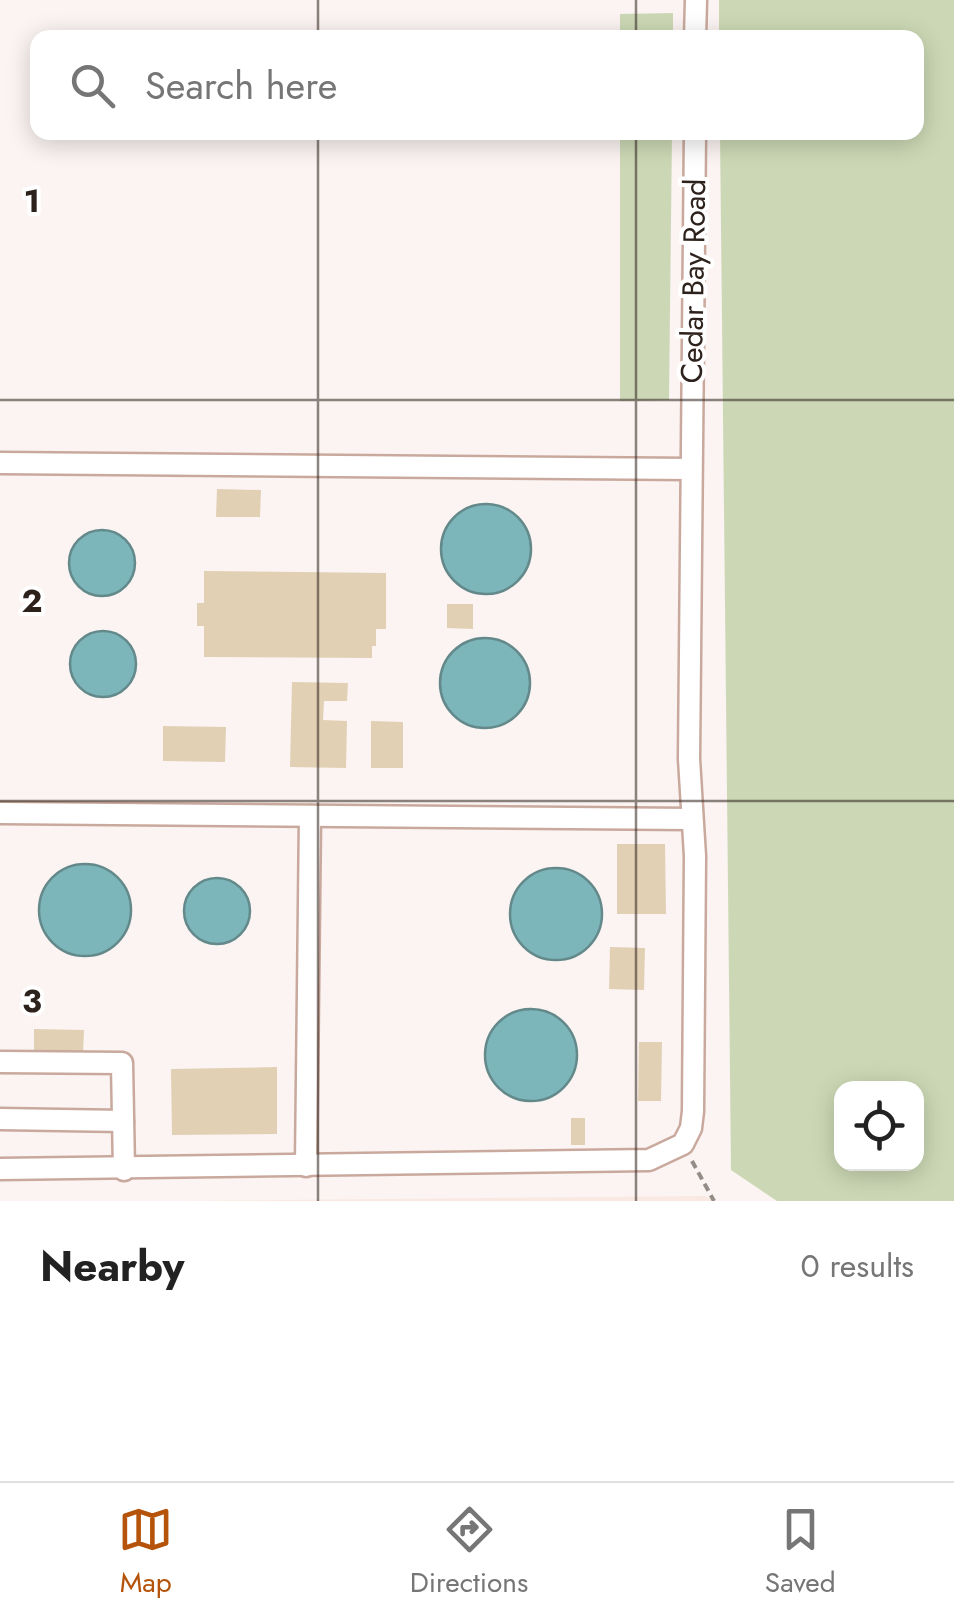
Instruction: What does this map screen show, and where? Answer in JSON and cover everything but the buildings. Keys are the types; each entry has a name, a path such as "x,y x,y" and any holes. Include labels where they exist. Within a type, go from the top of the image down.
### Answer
{"street":[{"path":"696,0 696,30"},
{"name":"Cedar Bay Road","path":"684,1144 693,1110 694,140"},
{"path":"0,464 691,469"},
{"path":"0,813 691,819"},
{"path":"306,1166 310,816"},
{"path":"0,1062 122,1062 124,1170"},
{"path":"0,1119 123,1121"},
{"path":"0,1169 650,1160 684,1144"}],"path":[{"path":"684,1144 714,1201"}],"shaded area":[{"path":"705,1196 713,1201 178,1201"}],"green space":[{"path":"719,0 954,0 954,1201 777,1201 731,1170 720,140 924,140 924,30 719,30"},
{"path":"673,13 673,30 620,30 620,14"},
{"path":"620,140 672,140 669,400 620,401"}],"water":[{"path":"486,504 518,517 531,549 518,581 486,594 454,581 441,549 454,517"},
{"path":"102,530 126,539 135,563 126,587 102,596 78,587 69,563 78,539"},
{"path":"103,631 127,640 136,664 127,688 103,697 79,688 70,664 79,640"},
{"path":"485,638 517,651 530,683 517,715 485,728 453,715 440,683 453,651"},
{"path":"76,864 94,864 111,871 124,884 131,910 124,936 111,949 94,956 76,956 59,949 46,936 39,919 39,901 46,884 59,871"},
{"path":"547,868 565,868 582,875 595,888 602,914 595,940 582,953 565,960 547,960 530,953 517,940 510,923 510,905 517,888 530,875"},
{"path":"217,878 241,887 250,911 241,935 217,944 193,935 184,911 193,887"},
{"path":"522,1009 540,1009 557,1016 570,1029 577,1055 570,1081 557,1094 540,1101 522,1101 505,1094 492,1081 485,1064 485,1046 492,1029 505,1016"}]}
